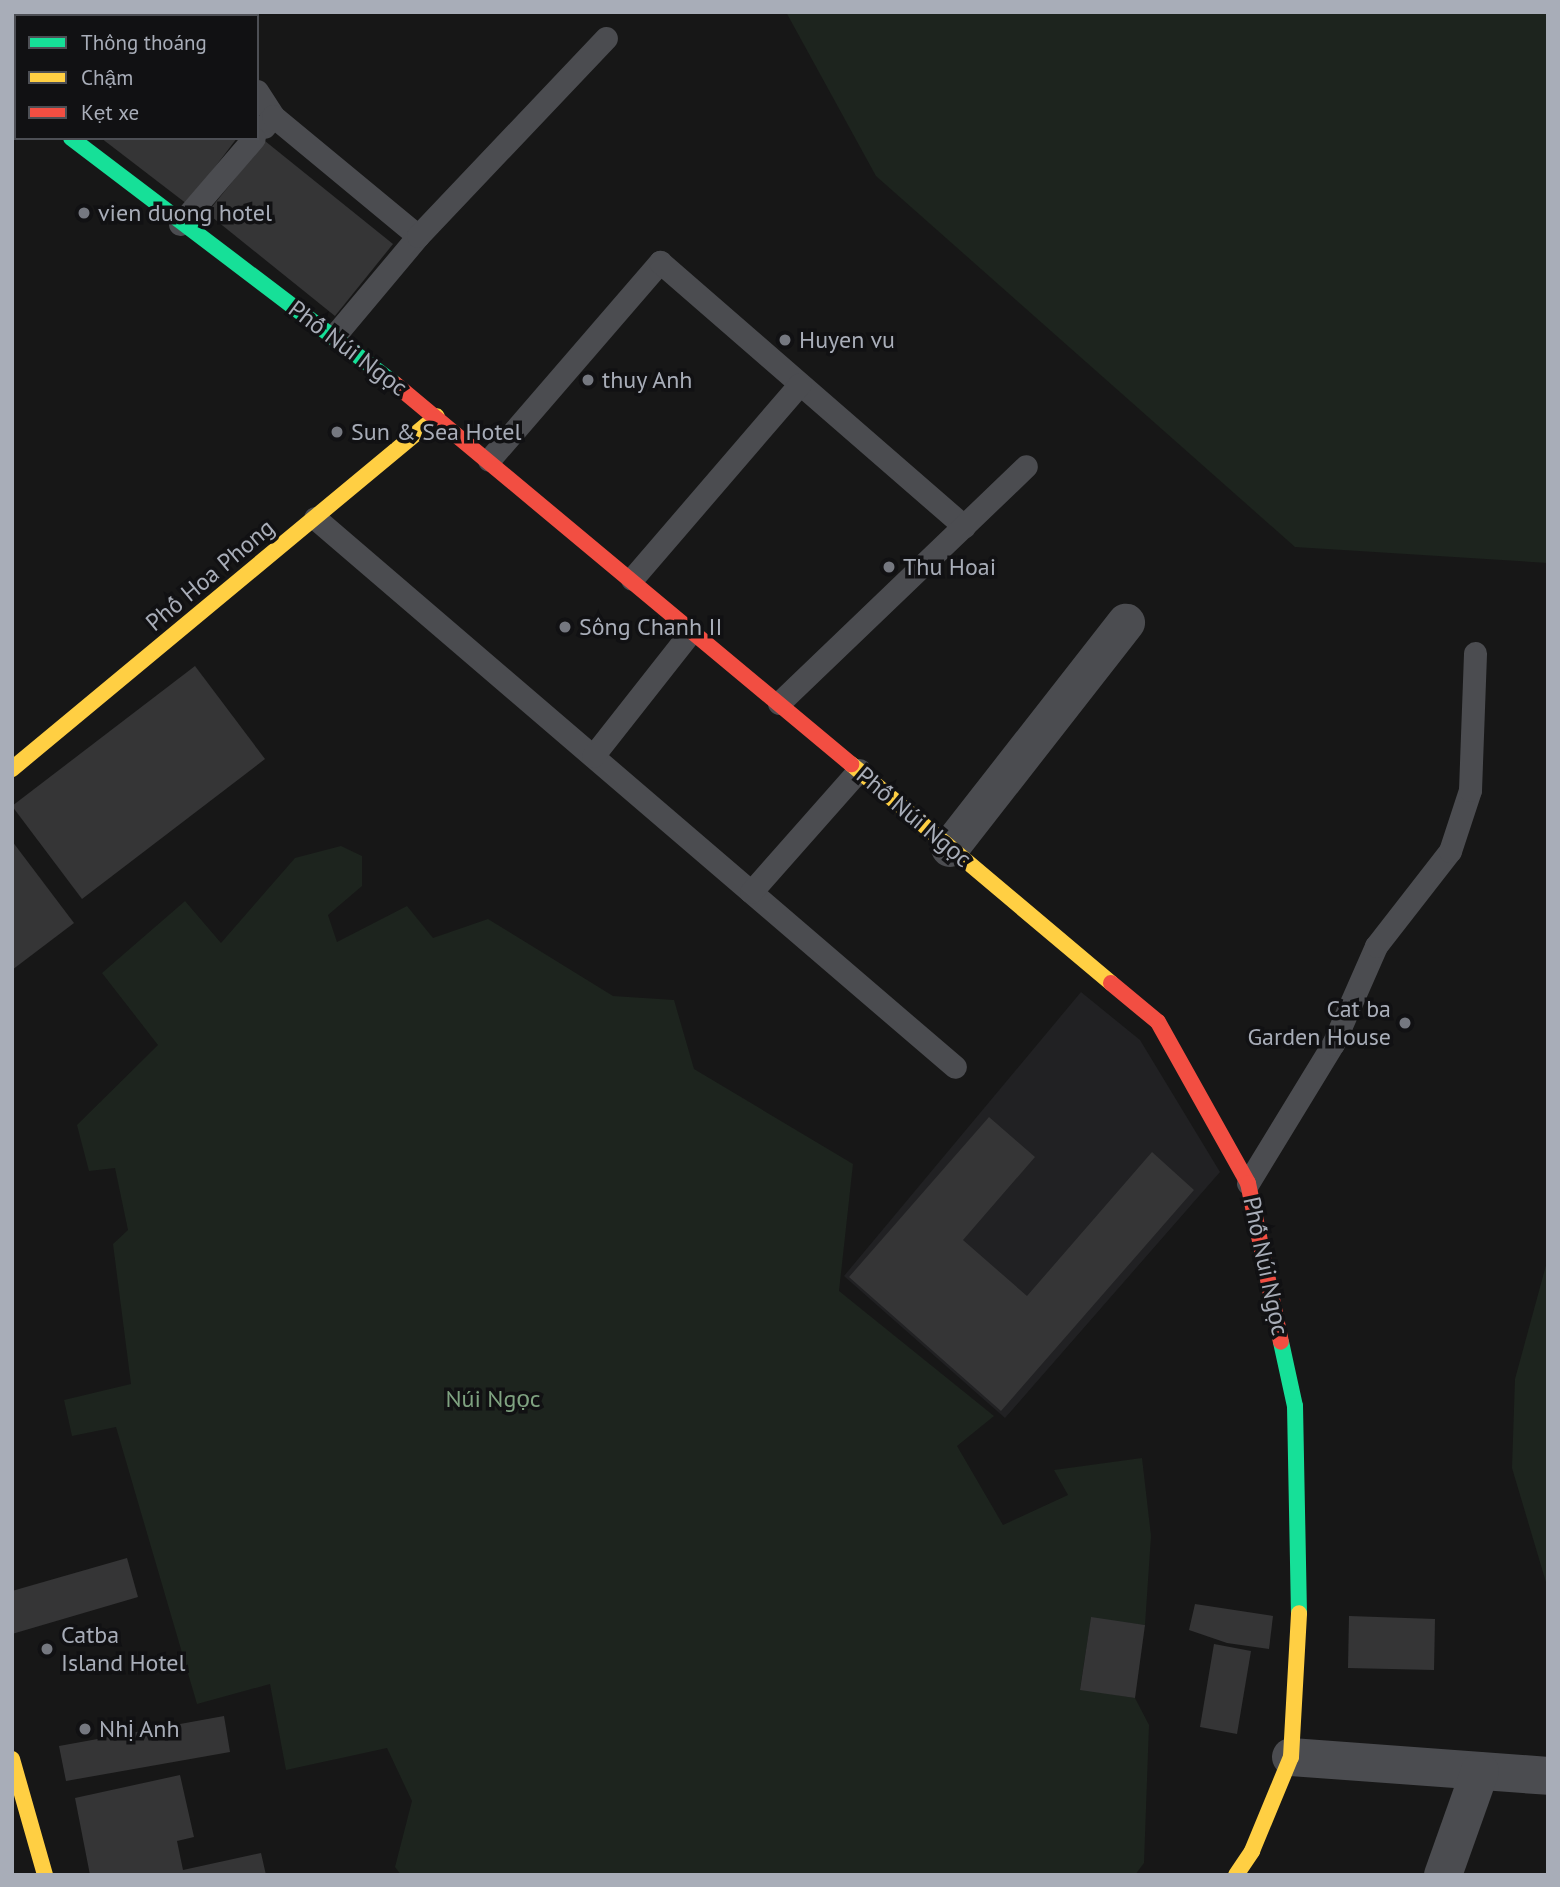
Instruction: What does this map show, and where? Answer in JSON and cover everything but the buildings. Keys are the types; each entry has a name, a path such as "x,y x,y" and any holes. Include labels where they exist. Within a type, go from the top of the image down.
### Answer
{"street":[{"name":"Phố Núi Ngọc","path":"74,140 180,225 335,335 437,416 1157,1022 1248,1182 1295,1406 1300,1598 1291,1757 1252,1851 1236,1875"},
{"name":"Phố Hoa Phong","path":"12,769 437,416"},
{"path":"950,848 1126,623"},
{"path":"1291,1757 1548,1776"},
{"path":"12,1759 45,1875"},
{"path":"1443,1875 1480,1771"}],"lane":[{"path":"335,335 418,236 606,38"},
{"path":"259,95 273,116 418,236"},
{"path":"259,132 273,116"},
{"path":"180,225 253,140"},
{"path":"489,460 660,262 964,526"},
{"path":"632,579 800,384"},
{"path":"779,703 1026,466"},
{"path":"315,518 955,1067"},
{"path":"593,756 692,630"},
{"path":"1248,1182 1333,1044 1376,946 1450,851 1471,790 1475,653"},
{"path":"751,892 859,770"}],"shaded area":[{"path":"1081,992 1140,1040 1220,1172 1005,1418 844,1276"}],"green space":[{"path":"786,12 1548,12 1548,563 1295,547 876,176"},
{"name":"Núi Ngọc","path":"341,846 362,856 362,886 328,915 337,942 407,906 433,938 488,919 613,996 674,1000 694,1069 853,1164 839,1291 994,1416 957,1446 1003,1525 1068,1495 1054,1470 1142,1458 1151,1536 1145,1625 1091,1618 1080,1689 1135,1698 1149,1725 1144,1863 1135,1875 401,1875 395,1867 412,1801 387,1748 286,1770 270,1684 197,1704 116,1427 72,1436 64,1400 131,1384 113,1244 128,1230 115,1168 89,1171 77,1125 158,1045 102,973 185,901 221,943 295,858"},
{"path":"1548,1258 1548,1589 1512,1468 1515,1379"}],"traffic: fast":[{"path":"74,140 395,384"},
{"path":"1281,1342 1295,1406 1299,1613"}],"traffic: slow":[{"path":"12,769 437,416"},
{"path":"851,764 1111,983"},
{"path":"1236,1875 1252,1851 1291,1757 1299,1613"},
{"path":"12,1759 45,1875"}],"traffic: jam":[{"path":"395,384 851,764"},
{"path":"1111,983 1158,1022 1248,1183 1281,1342"}],"place":[{"name":"vien duong hotel","path":"84,213"},
{"name":"Huyen vu","path":"785,340"},
{"name":"thuy Anh","path":"588,380"},
{"name":"Sun & Sea Hotel","path":"337,432"},
{"name":"Thu Hoai","path":"889,567"},
{"name":"Sông Chanh II","path":"565,627"},
{"name":"Cat ba Garden House","path":"1405,1023"},
{"name":"Catba Island Hotel","path":"47,1649"},
{"name":"Nhị Anh","path":"85,1729"}]}
